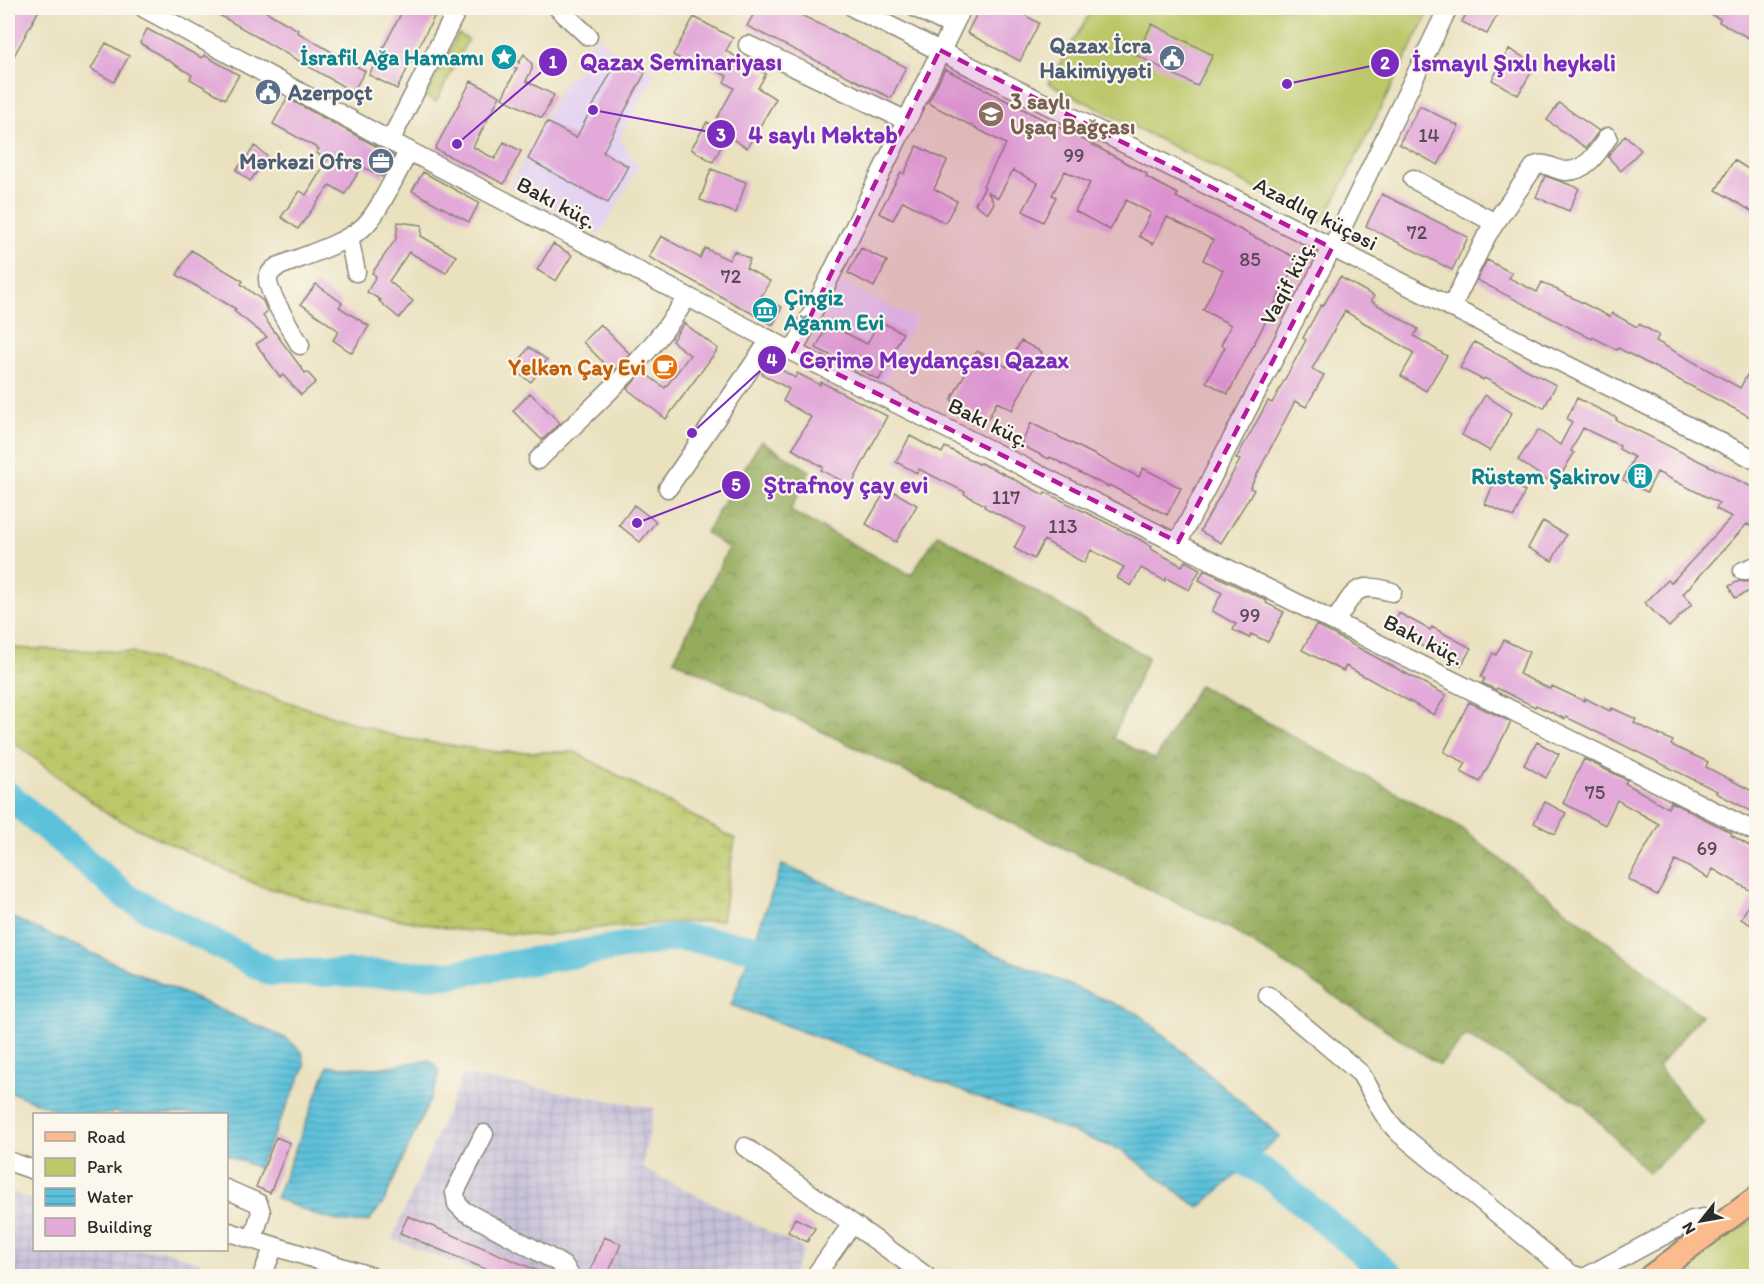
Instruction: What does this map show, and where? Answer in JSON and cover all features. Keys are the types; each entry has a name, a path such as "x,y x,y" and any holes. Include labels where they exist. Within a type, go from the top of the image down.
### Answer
{"main road":[{"path":"1654,1276 1756,1198"}],"street":[{"name":"Bakı küç.","path":"144,8 408,151 792,352 1755,829"},
{"path":"390,141 458,8"},
{"path":"558,8 588,36"},
{"name":"Azadlıq küçəsi","path":"854,8 1756,460"},
{"path":"916,8 952,26"},
{"path":"792,352 962,8"},
{"name":"Vaqif küç.","path":"1178,542 1332,248 1448,8"},
{"path":"748,45 906,120"},
{"path":"1451,308 1495,223 1534,167 1542,164 1565,171 1578,167 1594,158 1608,137"},
{"path":"300,345 270,291 268,279 271,272 277,267 349,237 362,229 371,219 408,151"},
{"path":"1413,178 1495,223"},
{"path":"349,237 356,272"},
{"path":"538,460 644,355 670,324 687,297"},
{"path":"668,488 770,340"},
{"path":"1335,621 1362,587 1373,586 1392,592"},
{"path":"1268,996 1360,1073 1382,1113 1399,1133 1572,1275 1577,1276"},
{"path":"484,1134 455,1192 457,1204 464,1211 565,1267 570,1276"},
{"path":"745,1147 926,1276"},
{"path":"8,1161 33,1170"},
{"path":"228,1190 258,1203 261,1212 253,1239"},
{"path":"1588,1276 1692,1220 1703,1218 1721,1223"},
{"path":"815,1276 852,1224"},
{"path":"228,1232 370,1276"},
{"path":"262,1276 274,1246"}],"highlighted area":[{"path":"940,50 1332,248 1178,542 793,352"}],"shaded area":[{"path":"598,36 613,50 656,73 620,138 638,167 600,235 509,187 565,81 591,62 588,44"},
{"path":"841,283 915,319 883,385 810,350"},
{"path":"463,1075 654,1108 642,1168 804,1249 792,1276 487,1276 392,1239"},
{"path":"8,1191 33,1201 33,1251 167,1251 236,1276 8,1276"}],"green space":[{"path":"1093,8 1431,8 1323,223 1048,83"},
{"path":"458,34 468,39 436,102 426,97"},
{"path":"761,441 810,471 790,511 911,575 938,534 1148,657 1113,738 1155,760 1199,685 1459,827 1701,1015 1658,1067 1704,1123 1648,1173 1582,1104 1466,1035 1440,1065 1233,930 674,660 728,549 706,532"},
{"path":"8,648 132,652 401,738 497,752 575,752 735,839 722,920 596,928 543,936 458,930 337,908 258,885 109,815 8,738"},
{"path":"1756,1218 1756,1276 1699,1276 1687,1265"}],"water":[{"path":"782,865 1139,1014 1280,1136 1199,1208 1123,1151 731,1005"},
{"path":"8,916 287,1039 302,1052 305,1067 258,1168 228,1155 228,1113 119,1113 113,1111 112,1113 63,1113 8,1091"},
{"path":"430,1060 439,1070 436,1086 384,1201 369,1221 357,1223 333,1220 276,1198 328,1066 377,1068"}],"building":[{"path":"14,8 40,8 8,67 8,20"},
{"path":"207,8 260,8 365,71 353,92"},
{"path":"404,8 416,8 434,17 397,89 369,75"},
{"path":"757,8 787,8 906,67 891,98 747,26"},
{"path":"980,8 1022,8 1019,12 1039,23 1020,61 967,33"},
{"path":"1469,8 1501,8 1487,34 1462,22"},
{"path":"1698,8 1748,8 1756,12 1756,42 1719,22 1720,19"},
{"path":"694,17 733,38 726,51 766,74 758,88 776,99 747,148 727,136 713,162 691,149 707,122 713,125 734,88 724,82 727,76 696,59 693,66 673,55"},
{"path":"1152,24 1213,55 1197,86 1136,55"},
{"path":"147,29 202,58 204,55 239,75 225,99 190,79 192,75 140,43"},
{"path":"106,43 129,56 114,82 91,69"},
{"path":"504,48 509,49 519,63 524,54 532,64 526,81 554,95 542,118 502,98 517,68 500,66 496,63 495,52"},
{"path":"1509,49 1536,64 1518,95 1492,80"},
{"path":"618,59 645,73 603,152 628,166 608,203 528,159 547,122 576,138"},
{"path":"945,69 1097,147 1147,174 1146,177 1178,194 1176,197 1298,259 1228,394 1206,382 1225,347 1221,345 1231,325 1203,310 1223,270 1203,260 1213,240 1167,217 1153,244 1139,236 1151,213 1126,200 1110,230 1075,211 1090,183 1065,171 1052,195 1056,197 1043,222 1023,211 1038,183 1013,170 998,198 987,191 994,203 988,213 975,204 1006,144 928,103"},
{"path":"471,81 500,96 473,147 495,159 504,142 521,151 504,184 435,149"},
{"path":"287,98 394,156 382,177 362,166 345,194 330,185 298,229 281,217 300,191 306,195 328,159 316,153 319,149 273,124"},
{"path":"1559,103 1599,131 1586,148 1547,120"},
{"path":"1420,106 1459,126 1438,165 1399,144"},
{"path":"1625,135 1641,150 1621,171 1608,157"},
{"path":"255,146 268,157 250,181 236,170"},
{"path":"917,146 947,161 934,189 957,201 945,223 903,201 893,220 879,213 901,172 904,174"},
{"path":"1734,160 1756,174 1756,214 1716,190"},
{"path":"711,169 746,182 736,213 700,200"},
{"path":"423,172 479,203 469,222 412,191"},
{"path":"1545,176 1579,188 1569,211 1536,197"},
{"path":"1382,194 1468,237 1452,270 1366,226"},
{"path":"398,222 422,225 421,236 456,256 446,273 409,252 389,281 413,301 399,318 379,301 381,300 367,292 376,276 372,273 396,239"},
{"path":"661,236 700,258 705,248 729,260 734,251 750,259 746,268 770,281 761,297 782,307 773,325 649,257"},
{"path":"553,244 572,255 556,281 537,270"},
{"path":"861,248 887,261 874,287 848,273"},
{"path":"191,250 243,281 241,284 263,301 267,311 263,316 305,373 307,372 316,382 301,395 283,375 280,377 256,344 267,337 234,311 236,309 177,275"},
{"path":"1487,260 1512,273 1509,278 1537,292 1542,282 1610,317 1612,313 1637,327 1639,324 1659,335 1656,341 1740,388 1747,375 1756,380 1756,420 1618,348 1617,350 1593,337 1592,339 1477,280"},
{"path":"1340,277 1374,296 1371,301 1418,329 1414,336 1447,356 1426,391 1401,376 1414,353 1345,311 1312,369 1324,375 1306,407 1295,401 1250,488 1254,490 1221,543 1200,531 1240,460 1236,459 1268,401 1272,403 1306,340 1303,338"},
{"path":"316,284 342,303 339,307 369,326 352,353 333,340 339,331 301,304"},
{"path":"879,321 903,333 879,380 816,348 828,324 867,344"},
{"path":"684,323 718,349 666,419 627,389 643,372 665,388 690,355 672,341"},
{"path":"600,324 630,354 613,372 583,342"},
{"path":"1021,341 1042,352 1012,410 997,402 988,419 951,400 977,351 1007,367"},
{"path":"1474,342 1556,385 1544,408 1460,368"},
{"path":"529,347 547,360 531,382 513,370"},
{"path":"769,362 795,378 797,373 820,385 821,382 887,416 851,486 821,470 823,467 792,449 811,417 783,401 789,389 762,374"},
{"path":"530,393 560,423 542,440 513,411"},
{"path":"1485,395 1512,413 1490,451 1462,435"},
{"path":"1577,398 1617,418 1616,420 1756,489 1756,529 1747,524 1683,594 1692,604 1669,627 1645,603 1668,580 1671,583 1732,517 1716,509 1719,503 1657,472 1647,492 1623,480 1634,457 1619,449 1620,446 1583,428 1571,451 1574,453 1555,485 1518,460 1538,430 1560,445 1572,422 1567,419"},
{"path":"1031,423 1139,477 1143,468 1181,488 1167,515 1109,485 1108,487 1050,457 1049,459 1021,445"},
{"path":"910,436 942,453 945,447 1044,495 1045,492 1139,539 1152,547 1151,549 1182,566 1185,561 1200,569 1189,590 1166,578 1165,581 1141,568 1131,586 1117,578 1124,567 1091,550 1084,563 1044,540 1034,559 1014,548 1025,528 984,507 985,505 964,494 965,492 919,469 917,473 896,462"},
{"path":"1496,478 1525,491 1514,517 1485,504"},
{"path":"887,488 917,505 896,542 866,524"},
{"path":"634,505 656,522 640,542 619,525"},
{"path":"1543,521 1566,535 1552,561 1528,548"},
{"path":"1204,570 1267,601 1266,603 1284,612 1268,642 1251,634 1249,638 1233,630 1236,624 1212,611 1222,593 1199,580"},
{"path":"1756,578 1756,588 1735,598 1729,586 1739,581 1746,582"},
{"path":"1399,613 1430,630 1432,627 1471,648 1461,666 1390,630"},
{"path":"1316,625 1446,695 1434,715 1346,666 1343,671 1302,650"},
{"path":"1504,640 1529,652 1519,674 1550,689 1552,686 1584,701 1585,698 1610,711 1612,708 1636,719 1634,723 1673,741 1671,745 1708,762 1706,767 1756,793 1756,800 1751,811 1716,793 1717,791 1566,717 1565,719 1536,705 1535,707 1482,683 1485,679 1481,677 1493,653 1496,655"},
{"path":"1469,702 1511,722 1480,782 1461,772 1466,763 1444,752"},
{"path":"1537,742 1559,754 1546,778 1524,765"},
{"path":"1584,759 1627,780 1625,783 1668,808 1671,802 1732,833 1731,835 1756,850 1756,928 1741,919 1755,893 1713,869 1708,878 1676,860 1657,895 1628,879 1659,824 1617,800 1605,825 1563,803"},
{"path":"1545,802 1566,813 1555,834 1534,823"},
{"path":"276,1137 290,1143 270,1193 256,1187"},
{"path":"408,1216 550,1276 502,1276 400,1233"},
{"path":"795,1218 815,1228 807,1242 788,1232"},
{"path":"604,1237 621,1244 607,1276 588,1276"}],"waterway":[{"path":"8,795 128,898 271,972 447,975 679,937 790,953"},
{"path":"1215,1147 1268,1174 1391,1276"}],"place":[{"name":"İsrafil Ağa Hamamı","path":"504,57"},
{"name":"Qazax İcra Hakimiyyəti","path":"1172,58"},
{"name":"İsmayıl Şıxlı heykəli","path":"1287,84"},
{"name":"Azerpoçt","path":"268,92"},
{"name":"4 saylı Məktəb","path":"593,110"},
{"name":"3 saylı Uşaq Bağçası","path":"991,114"},
{"name":"Qazax Seminariyası","path":"457,144"},
{"name":"Mərkəzi Ofrs","path":"381,161"},
{"name":"Çingiz Ağanın Evi","path":"765,310"},
{"name":"Yelkən Çay Evi","path":"665,367"},
{"name":"Cərimə Meydançası Qazax","path":"692,433"},
{"name":"Rüstəm Şakirov","path":"1640,476"},
{"name":"Ştrafnoy çay evi","path":"637,523"}]}
